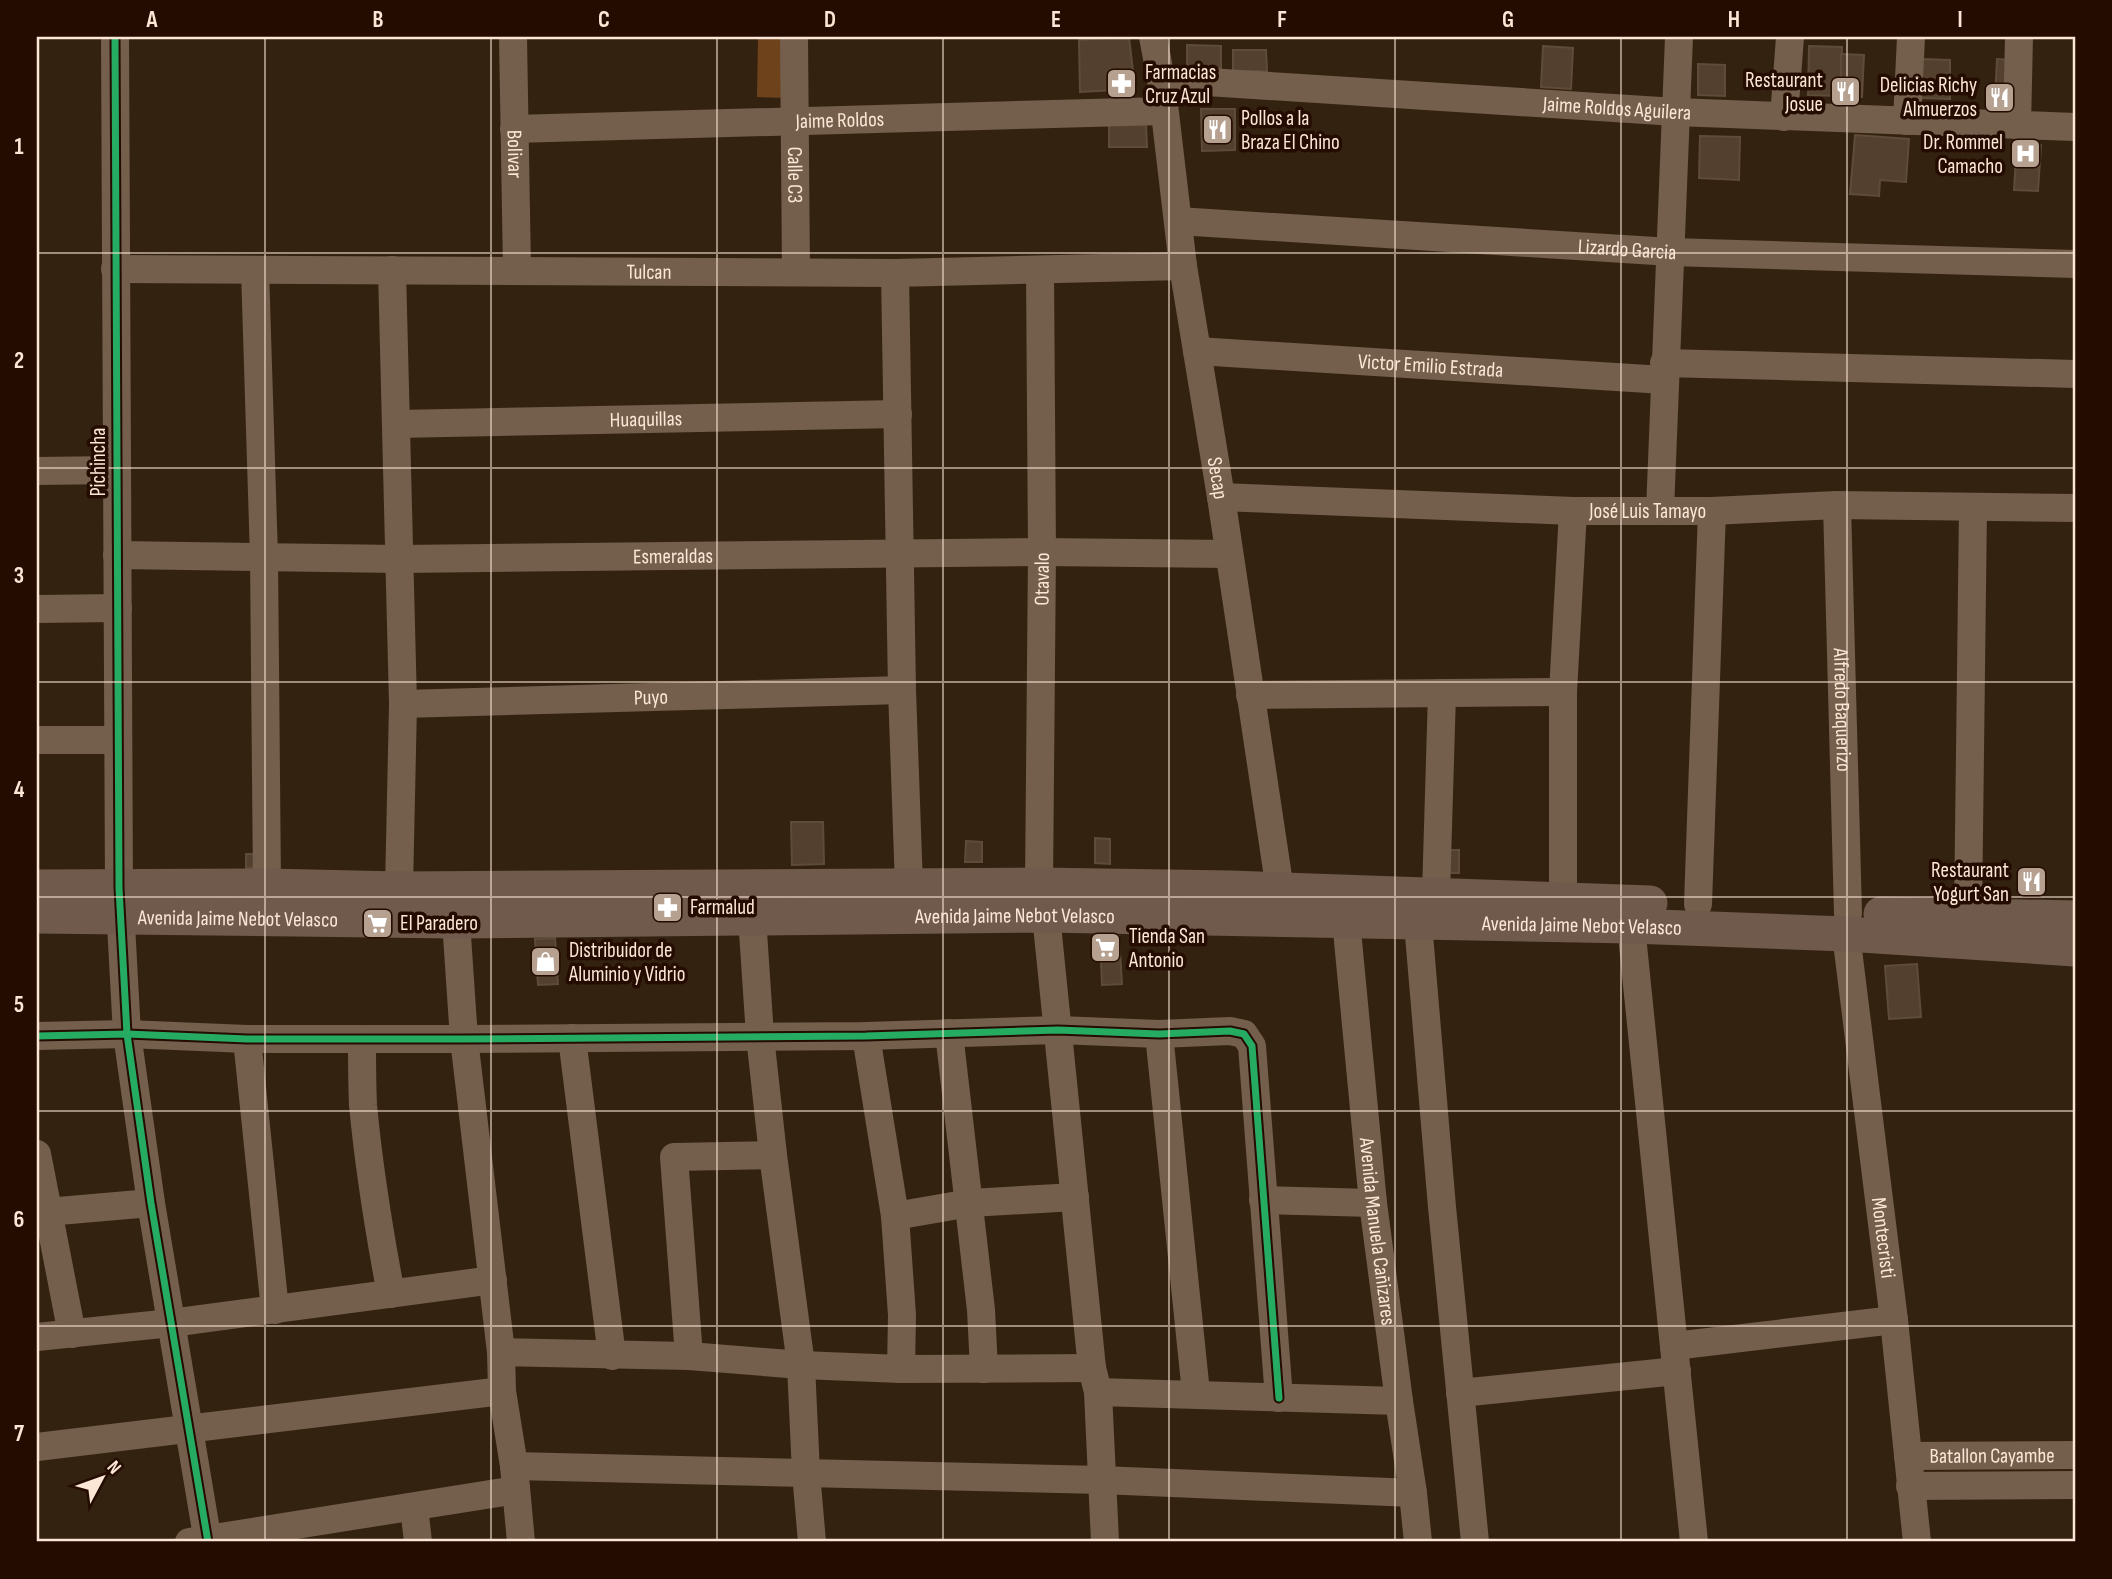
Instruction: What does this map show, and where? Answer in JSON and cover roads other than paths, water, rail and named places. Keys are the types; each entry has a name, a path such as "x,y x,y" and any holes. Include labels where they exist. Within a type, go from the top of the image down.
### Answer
{"main road":[{"name":"Avenida Jaime Nebot Velasco","path":"37,916 120,902 267,886 399,890 909,887 1042,900 1408,908 1631,926 1847,923 1968,915 2075,918"},
{"name":"Avenida Jaime Nebot Velasco","path":"37,887 120,902 456,921 752,917 1042,900"},
{"name":"Avenida Jaime Nebot Velasco","path":"1280,905 1346,920 1408,908 1563,899 1698,904 2075,949"}],"street":[{"name":"Pichincha","path":"115,37 117,740 120,902 127,1034 188,1429 201,1542"},
{"name":"Bolivar","path":"513,37 516,271"},
{"name":"Calle C3","path":"794,37 796,271"},
{"name":"Secap","path":"1153,37 1184,266 1221,497 1280,905"},
{"path":"1660,511 1679,37"},
{"path":"1784,117 1790,37"},
{"path":"1907,121 1911,37"},
{"path":"2017,125 2020,37"},
{"name":"Jaime Roldos Aguilera","path":"1160,79 1676,112 2075,127"},
{"name":"Jaime Roldos","path":"514,129 1164,111"},
{"name":"Lizardo Garcia","path":"1178,221 1671,252 2075,264"},
{"name":"Tulcan","path":"115,269 895,272 1184,266"},
{"path":"255,270 264,558 267,886"},
{"path":"392,270 403,704 399,890"},
{"name":"Otavalo","path":"1040,270 1042,900 1095,1380 1105,1542"},
{"path":"895,272 898,555 909,887"},
{"name":"Victor Emilio Estrada","path":"1197,351 1664,372 2075,374"},
{"name":"Huaquillas","path":"396,424 898,414"},
{"path":"37,471 116,470"},
{"name":"José Luis Tamayo","path":"1221,497 1573,511 1712,511 1837,505 2075,509"},
{"name":"Alfredo Baquerizo","path":"1837,505 1847,923"},
{"path":"1968,915 1973,507"},
{"path":"1563,899 1563,692 1573,511"},
{"path":"1698,904 1712,511"},
{"name":"Esmeraldas","path":"117,555 399,559 1042,552 1229,554"},
{"path":"37,610 118,608"},
{"name":"Puyo","path":"403,704 902,690"},
{"path":"1250,695 1563,692"},
{"path":"1442,693 1408,908 1475,1542"},
{"path":"37,740 117,740"},
{"path":"752,917 760,1036 801,1365 812,1542"},
{"name":"Avenida Manuela Cañizares","path":"1346,920 1373,1203 1418,1542"},
{"path":"456,921 464,1039 521,1542"},
{"name":"Montecristi","path":"1847,923 1917,1542"},
{"path":"1631,926 1694,1542"},
{"path":"37,1036 127,1034 247,1039 464,1039 866,1036 1058,1030 1159,1034 1230,1031 1244,1034 1252,1046 1279,1398"},
{"path":"949,1033 970,1203 984,1369"},
{"path":"1159,1034 1196,1394"},
{"path":"866,1036 895,1216 902,1315 901,1369"},
{"path":"572,1038 612,1356"},
{"path":"247,1039 275,1310"},
{"path":"362,1039 363,1103 379,1231 391,1294"},
{"path":"37,1154 72,1334"},
{"path":"689,1356 674,1157 774,1155"},
{"path":"895,1216 970,1203 1075,1196"},
{"path":"1263,1200 1373,1203"},
{"path":"47,1212 151,1203"},
{"path":"37,1337 172,1324 493,1280"},
{"path":"1460,1393 1675,1359 1894,1320"},
{"path":"501,1352 689,1356 801,1365 901,1369 984,1369 1196,1394 1399,1401"},
{"path":"37,1447 502,1391"},
{"name":"Batallon Cayambe","path":"1908,1456 2075,1455"},
{"path":"201,1542 319,1532 515,1478 806,1473 1101,1480 1413,1493"},
{"name":"Batallon Cayambe","path":"1910,1486 2075,1485"},
{"path":"414,1507 418,1542"}],"place":[{"name":"Farmacias Cruz Azul","path":"1122,84"},
{"name":"Restaurant Josue","path":"1846,92"},
{"name":"Delicias Richy Almuerzos","path":"2000,97"},
{"name":"Pollos a la Braza El Chino","path":"1218,130"},
{"name":"Dr. Rommel Camacho","path":"2026,154"},
{"name":"Restaurant Yogurt San","path":"2032,882"},
{"name":"Farmalud","path":"667,907"},
{"name":"El Paradero","path":"377,923"},
{"name":"Tienda San Antonio","path":"1106,948"},
{"name":"Distribuidor de Aluminio y Vidrio","path":"546,962"}]}
